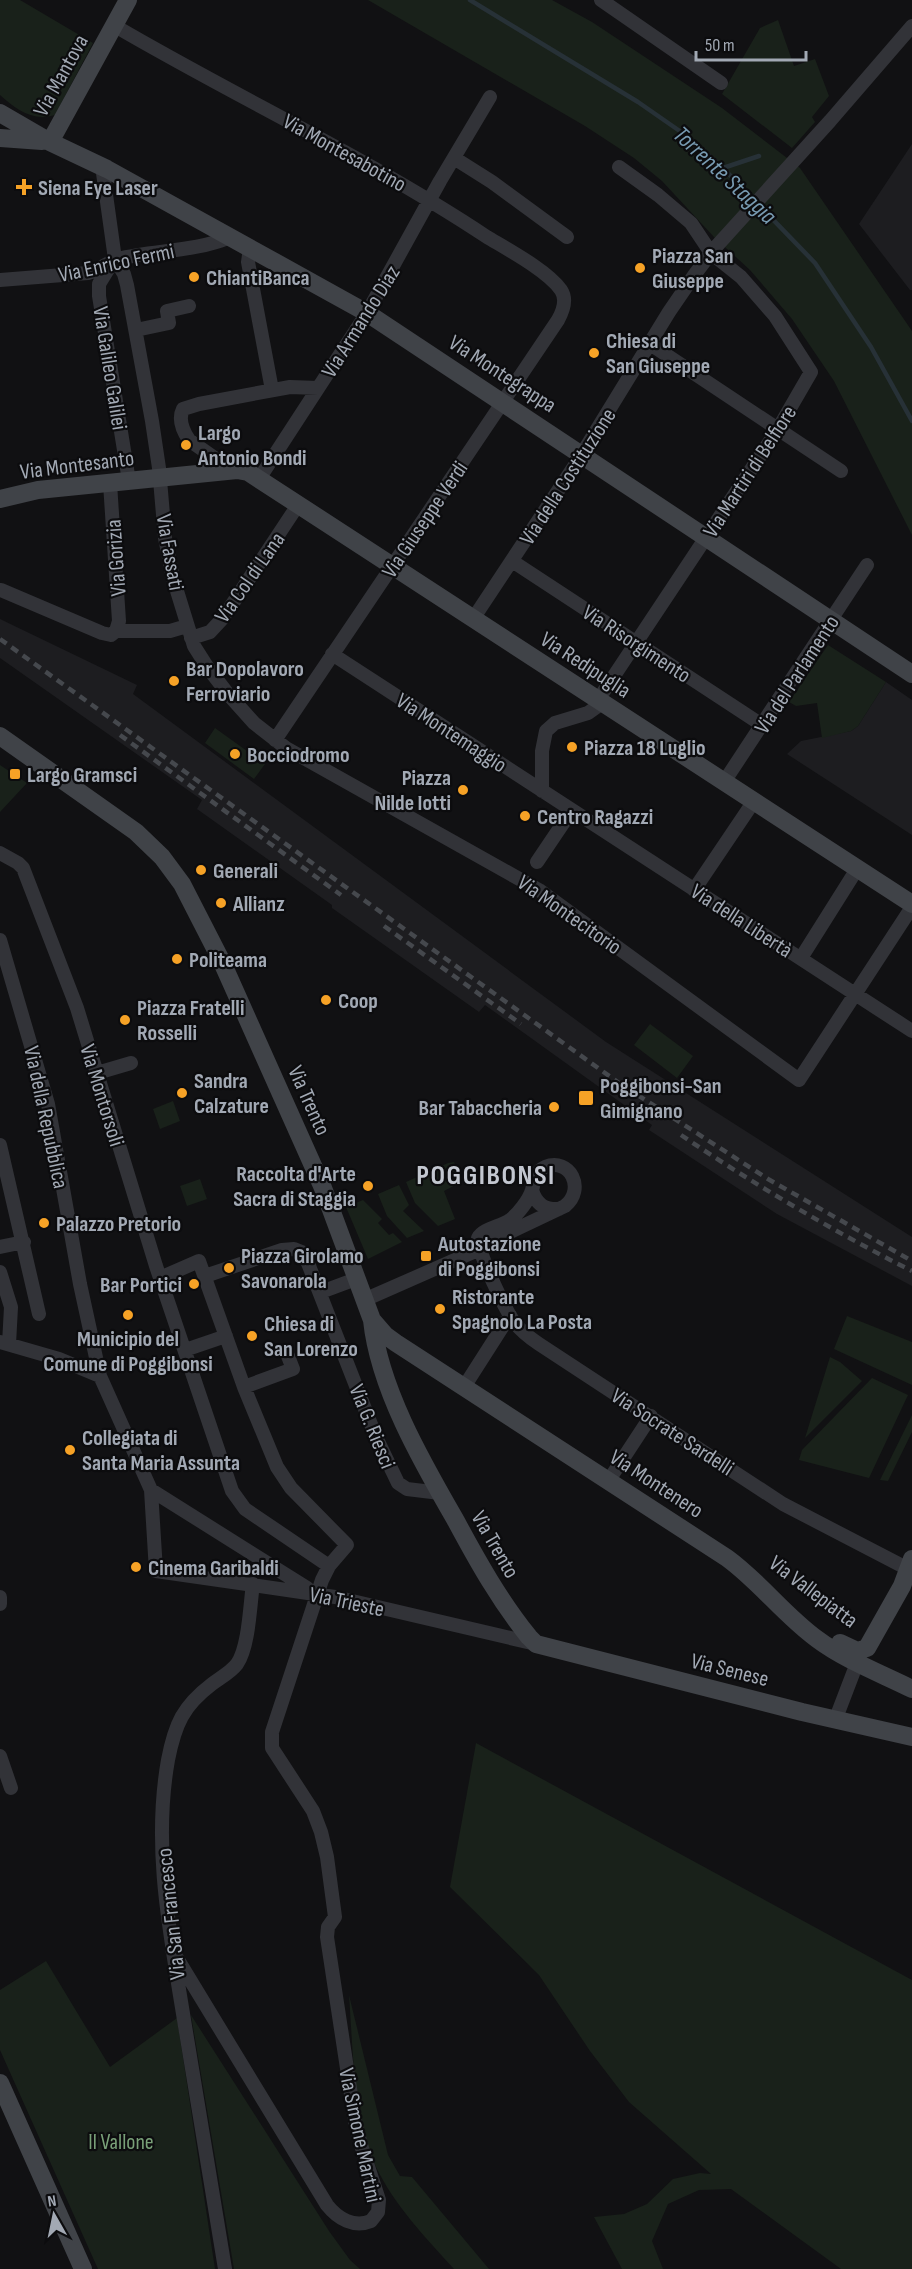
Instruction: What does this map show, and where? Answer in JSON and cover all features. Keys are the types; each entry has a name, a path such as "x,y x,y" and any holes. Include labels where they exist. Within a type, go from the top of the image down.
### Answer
{"main road":[{"name":"Via Mantova","path":"50,142 128,0"},
{"path":"0,113 50,142"},
{"path":"0,138 50,142"},
{"name":"Via Montegrappa","path":"50,142 102,166 367,313 912,674"},
{"name":"Via Montesanto","path":"0,499 38,490 233,471"},
{"name":"Via Redipuglia","path":"233,471 245,471 259,479 912,906"},
{"name":"Via Trento","path":"0,736 122,821 153,847 176,874 209,935 327,1199 372,1320 375,1341 403,1424 494,1589 536,1644"},
{"name":"Via Montenero","path":"372,1320 385,1335 408,1351 740,1567 815,1638 857,1663 912,1689"},
{"path":"382,1363 392,1352 408,1351"},
{"name":"Via Vallepiatta","path":"740,1567 768,1582 822,1632 846,1647 861,1652 869,1646 911,1566"},
{"name":"Via Senese","path":"536,1644 802,1712 912,1737"},
{"path":"0,2083 83,2269"}],"street":[{"path":"601,0 721,83"},
{"name":"Via Montesabotino","path":"115,26 430,200 534,267 557,285 563,295"},
{"name":"Via della Costituzione","path":"473,619 582,454 687,284 715,248 839,112 912,26"},
{"name":"Via Armando Diaz","path":"259,479 367,313 490,97"},
{"path":"454,158 492,182 567,237"},
{"name":"Via Galileo Galilei","path":"102,166 115,260 126,279 160,478"},
{"path":"619,167 658,195 691,223 715,248"},
{"name":"Via Enrico Fermi","path":"0,280 88,273 101,269 115,260 197,246 230,237"},
{"path":"250,248 249,262 272,390"},
{"name":"Via Martiri di Belfiore","path":"600,702 636,643 778,429 811,372 783,326 715,248"},
{"name":"Via Galileo Galilei","path":"115,260 101,279 99,290 129,482"},
{"name":"Via Giuseppe Verdi","path":"275,740 558,320 564,306 563,295"},
{"path":"136,330 169,323 166,311 189,306"},
{"path":"650,344 842,471"},
{"path":"233,471 189,440 184,433 180,417 183,409 272,390 295,387 318,388"},
{"name":"Via Fassati","path":"160,478 167,552 189,632"},
{"name":"Via Gorizia","path":"110,483 119,621 116,631"},
{"name":"Via Col di Lana","path":"189,632 210,632 223,618 298,505"},
{"name":"Via Risorgimento","path":"512,561 762,725"},
{"name":"Via del Parlamento","path":"724,782 867,565"},
{"path":"1,590 105,634 113,634 116,631 189,632"},
{"name":"Via Montecitorio","path":"189,632 201,658 228,694 255,723 275,740 531,885 799,1080 912,906"},
{"name":"Via Montemaggio","path":"332,654 572,810"},
{"path":"542,791 542,746 547,728 555,723 588,713 600,702"},
{"path":"694,890 754,801"},
{"path":"537,861 572,810"},
{"name":"Via della Libertà","path":"572,810 912,1031"},
{"name":"Via Montorsoli","path":"0,853 18,862 25,872 76,1008 160,1278 237,1500 249,1512 329,1566"},
{"path":"801,958 857,868"},
{"name":"Via della Repubblica","path":"0,940 16,988 48,1104 78,1274 100,1376 151,1490 156,1571"},
{"path":"97,1074 131,1063"},
{"path":"0,1145 39,1314"},
{"path":"364,1300 480,1249 570,1202 576,1191 574,1179 565,1168 545,1167 535,1177 532,1190 511,1219 479,1235 480,1249"},
{"path":"532,1190 539,1203 545,1207 559,1209"},
{"path":"0,1247 24,1242"},
{"name":"Via G. Riesci","path":"205,1276 279,1251 294,1249 305,1254 376,1437 398,1483 407,1489 440,1493"},
{"name":"Via Socrate Sardelli","path":"480,1249 510,1315 524,1333 533,1340 792,1509 911,1566"},
{"path":"151,1490 313,1591 329,1566 347,1545 280,1474 244,1387 199,1261 160,1278"},
{"path":"0,1272 11,1307 4,1343 59,1359 100,1376"},
{"path":"321,1292 356,1279"},
{"path":"464,1386 510,1315"},
{"path":"185,1350 226,1336"},
{"path":"244,1387 293,1369 286,1351"},
{"path":"609,1480 651,1416"},
{"name":"Via Trieste","path":"156,1571 313,1591 536,1644"},
{"name":"Via San Francesco","path":"225,2269 172,1950 165,1900 161,1832 169,1758 176,1725 195,1698 233,1668 240,1659 245,1641 253,1584"},
{"name":"Via Simone Martini","path":"172,1950 327,2205 340,2218 351,2223 365,2224 371,2221 376,2216 379,2200 358,2133 342,2041 327,1936 328,1927 335,1917 327,1857 318,1821 278,1759 271,1742 313,1591"},
{"name":"Via Vallepiatta","path":"836,1718 857,1663"},
{"path":"0,1756 11,1788"}],"shaded area":[{"path":"912,144 912,290 910,290 859,224"},
{"path":"0,619 137,685 133,694 606,1042 912,1237 912,1286 777,1214 649,1130 652,1125 485,1005 479,1012 332,908 332,905 197,809 202,800 0,658"},
{"path":"886,682 912,700 912,835 787,754 801,741 851,731 858,726"}],"green space":[{"path":"0,0 20,0 93,43 55,115 39,117 25,113 0,95"},
{"path":"368,0 552,0 592,22 722,108 800,168 912,331 912,535 834,381 792,319 750,270 714,237 662,181 634,158 585,126"},
{"path":"778,20 794,66 815,59 829,96 812,117 815,122 792,148 722,94 760,28"},
{"path":"828,645 886,682 858,726 851,731 822,738 817,703 796,706 789,702"},
{"name":"Bocciodromo","path":"215,728 265,764 254,779 205,743"},
{"path":"0,765 27,783 0,812"},
{"path":"650,1024 693,1056 677,1078 634,1045"},
{"path":"173,1101 180,1121 160,1129 153,1109"},
{"path":"454,1162 463,1181 444,1191 455,1219 438,1226 415,1203 406,1182"},
{"path":"200,1179 207,1199 187,1206 180,1186"},
{"path":"399,1185 409,1205 403,1211 424,1231 407,1238 387,1216 378,1194"},
{"path":"363,1200 382,1219 378,1223 389,1235 393,1233 402,1242 368,1259 346,1207"},
{"path":"847,1316 912,1342 912,1385 834,1349"},
{"path":"830,1357 840,1362 862,1381 805,1438"},
{"path":"872,1378 908,1395 869,1478 799,1460 802,1450"},
{"path":"912,1415 912,1432 888,1481 880,1480"},
{"path":"476,1743 912,1980 912,2269 841,2269 731,2189 699,2190 668,2204 652,2241 663,2269 622,2269 594,2217 624,2214 647,2204 673,2179 700,2173 711,2174 629,2102 590,2051 539,1975 450,1887"},
{"name":"Il Vallone","path":"46,1961 110,2067 177,2018 215,2269 98,2269 0,2050 0,1990"},
{"path":"349,1995 388,2155 400,2176 412,2177 489,2269 454,2269 401,2208 376,2167 368,2147 358,2104"},
{"path":"191,2015 329,2231 350,2260 360,2269 234,2269"}],"waterway":[{"name":"Torrente Staggia","path":"470,0 638,102 684,134 723,168 815,263 871,347 912,421"},
{"path":"723,168 759,156"}],"railway":[{"path":"0,639 619,1083 768,1179 912,1261"},
{"path":"120,735 341,895"},
{"path":"384,926 521,1024"},
{"path":"681,1135 795,1207 912,1271"}],"place":[{"name":"Siena Eye Laser","path":"24,187"},
{"name":"Piazza San Giuseppe","path":"640,268"},
{"name":"ChiantiBanca","path":"194,277"},
{"name":"Chiesa di San Giuseppe","path":"594,353"},
{"name":"Largo Antonio Bondi","path":"186,445"},
{"name":"Bar Dopolavoro Ferroviario","path":"174,681"},
{"name":"Piazza 18 Luglio","path":"572,747"},
{"name":"Bocciodromo","path":"235,754"},
{"name":"Largo Gramsci","path":"15,774"},
{"name":"Piazza Nilde Iotti","path":"463,790"},
{"name":"Centro Ragazzi","path":"525,816"},
{"name":"Generali","path":"201,870"},
{"name":"Allianz","path":"221,903"},
{"name":"Politeama","path":"177,959"},
{"name":"Coop","path":"326,1000"},
{"name":"Piazza Fratelli Rosselli","path":"125,1020"},
{"name":"Sandra Calzature","path":"182,1093"},
{"name":"Poggibonsi-San Gimignano","path":"586,1098"},
{"name":"Bar Tabaccheria","path":"554,1107"},
{"name":"Raccolta d'Arte Sacra di Staggia","path":"368,1186"},
{"name":"Palazzo Pretorio","path":"44,1223"},
{"name":"Autostazione di Poggibonsi","path":"426,1256"},
{"name":"Piazza Girolamo Savonarola","path":"229,1268"},
{"name":"Bar Portici","path":"194,1284"},
{"name":"Ristorante Spagnolo La Posta","path":"440,1309"},
{"name":"Municipio del Comune di Poggibonsi","path":"128,1315"},
{"name":"Chiesa di San Lorenzo","path":"252,1336"},
{"name":"Collegiata di Santa Maria Assunta","path":"70,1450"},
{"name":"Cinema Garibaldi","path":"136,1567"}],"district":[{"name":"POGGIBONSI","path":"486,1174"}]}
